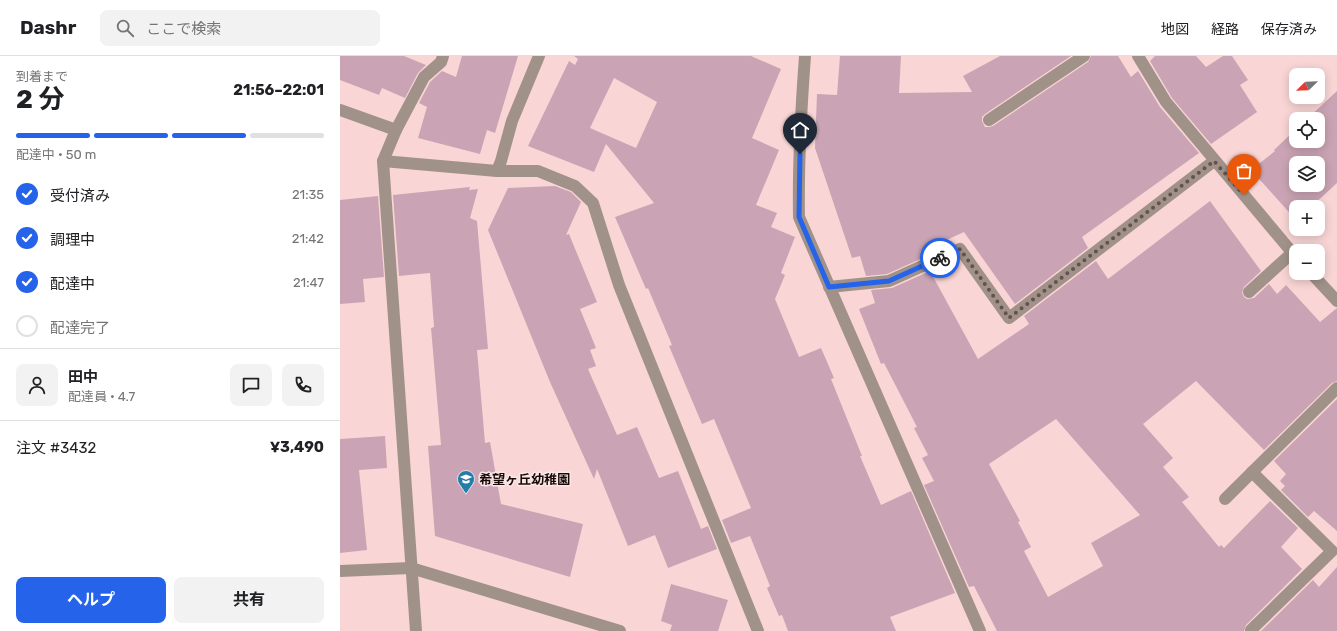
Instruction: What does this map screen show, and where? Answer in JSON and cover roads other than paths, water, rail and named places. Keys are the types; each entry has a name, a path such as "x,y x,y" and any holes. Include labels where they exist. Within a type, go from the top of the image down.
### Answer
{"street":[{"path":"416,631 383,161 396,130 424,77 441,62 443,56"},
{"path":"497,171 512,121 539,56"},
{"path":"805,56 799,184 799,217 976,630"},
{"path":"989,120 1084,56"},
{"path":"1138,56 1166,102 1214,161 1289,248"},
{"path":"340,110 396,130"},
{"path":"383,161 497,171 538,172 575,186 593,203 620,285 758,631"},
{"path":"829,287 889,281 960,249 1009,318 1214,161"},
{"path":"1249,292 1289,258"},
{"path":"1318,280 1337,301"},
{"path":"1225,499 1337,388"},
{"path":"1251,630 1332,551 1252,472"},
{"path":"340,571 411,568 620,631"}],"place":[{"name":"希望ヶ丘幼稚園","path":"466,494"}]}
